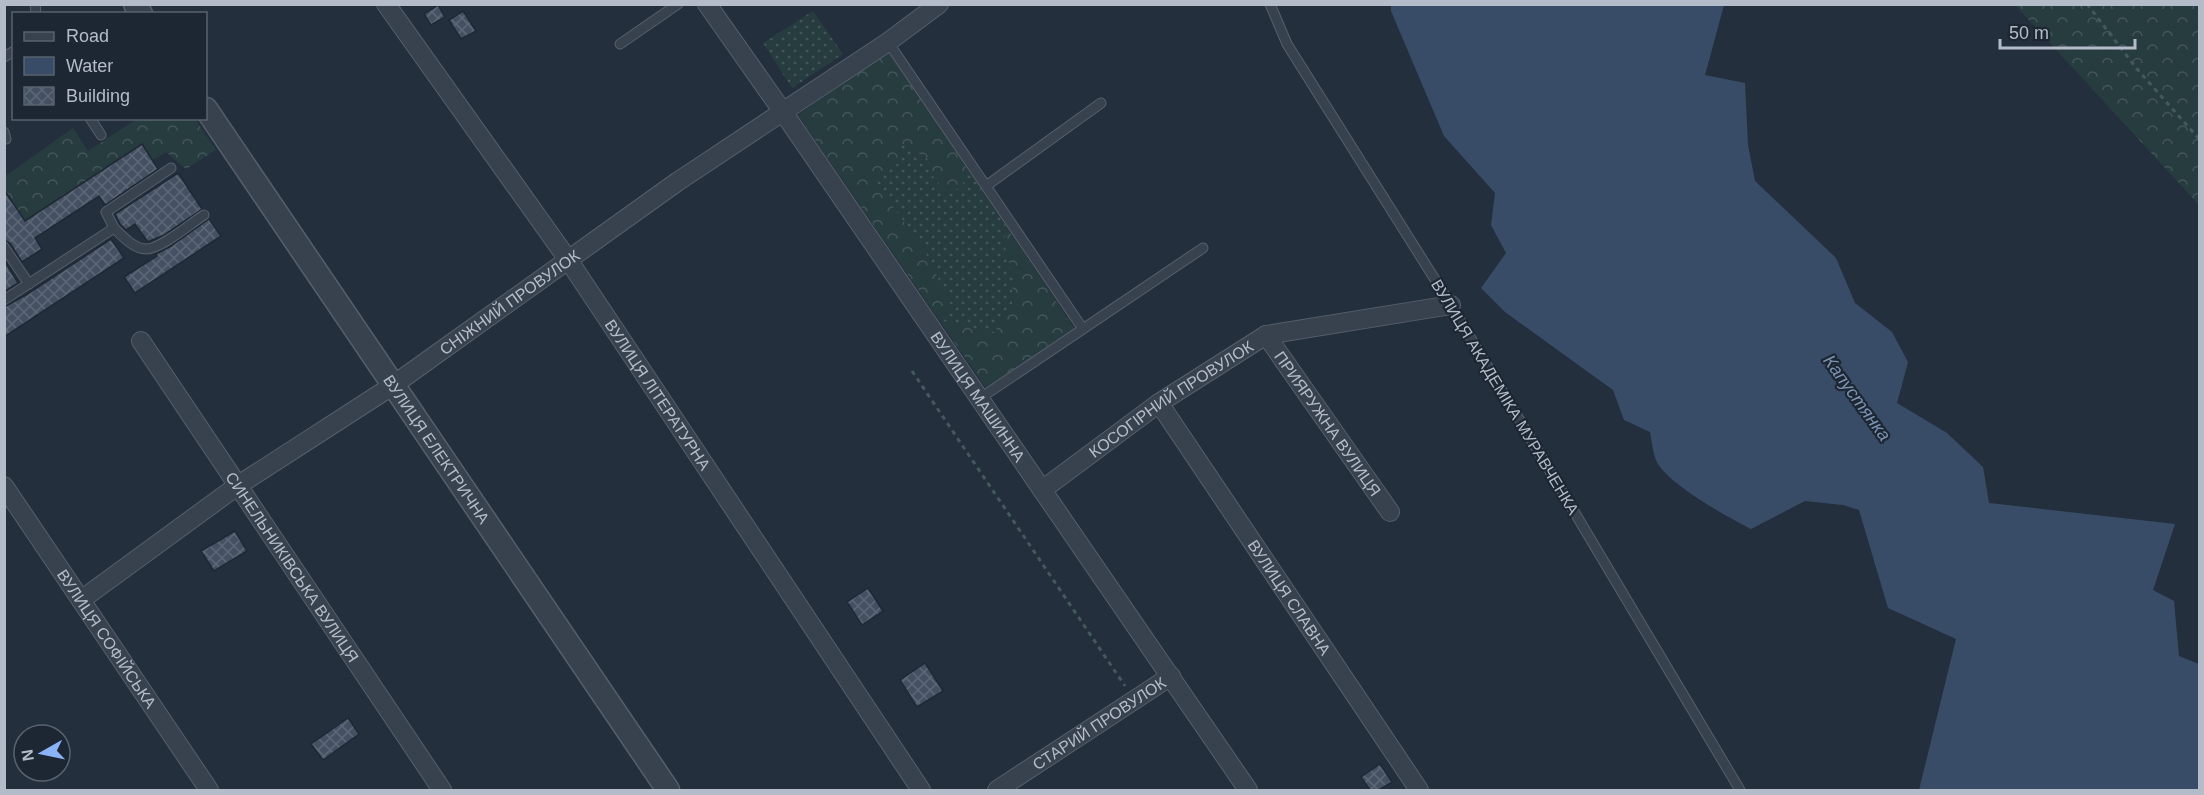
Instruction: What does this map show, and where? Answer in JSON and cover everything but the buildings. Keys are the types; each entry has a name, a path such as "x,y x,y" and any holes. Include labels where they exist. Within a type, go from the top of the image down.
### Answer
{"street":[{"name":"ВУЛИЦЯ ЛІТЕРАТУРНА","path":"386,4 569,261 921,790"},
{"name":"ВУЛИЦЯ МАШИННА","path":"707,4 1248,790"},
{"name":"СНІЖНИЙ ПРОВУЛОК","path":"81,600 237,486 392,386 677,182 888,42 939,4"},
{"name":"ВУЛИЦЯ ЕЛЕКТРИЧНА","path":"207,110 668,790"},
{"name":"КОСОГІРНИЙ ПРОВУЛОК","path":"1042,490 1160,403 1266,335 1451,305"},
{"name":"ПРИЯРУЖНА ВУЛИЦЯ","path":"1266,335 1390,512"},
{"name":"СИНЕЛЬНИКІВСЬКА ВУЛИЦЯ","path":"141,342 442,790"},
{"name":"ВУЛИЦЯ СЛАВНА","path":"1160,403 1419,790"},
{"name":"ВУЛИЦЯ СОФІЙСЬКА","path":"4,486 209,790"},
{"name":"СТАРИЙ ПРОВУЛОК","path":"997,790 1171,676"}],"lane":[{"path":"620,44 678,4"},
{"name":"ВУЛИЦЯ АКАДЕМІКА МУРАВЧЕНКА","path":"1270,4 1287,44 1451,305 1740,790"},
{"path":"888,42 1083,329"},
{"path":"986,186 1101,103"},
{"path":"91,120 101,135"},
{"path":"171,168 106,212 114,228 128,242 144,249 156,247 204,214"},
{"path":"4,300 114,228"},
{"path":"4,247 29,284"},
{"path":"979,399 1203,248"}],"path":[{"path":"2087,4 2137,69 2199,140"},
{"path":"912,370 1134,700"}],"green space":[{"path":"2015,5 2199,5 2199,205"},
{"path":"813,11 843,54 792,88 763,43"},
{"path":"889,51 1074,328 986,388 798,115"},
{"path":"889,51 967,169 962,187 948,194 931,174 927,158 902,144 896,166 878,173 878,187 922,245 951,305 940,320 994,333 1012,304 1013,278 1003,239 1009,231 1074,328 986,388 798,115"},
{"path":"135,120 196,120 216,150 186,169 166,152 153,160 141,144 25,221 5,190 4,177 73,128 88,151"}],"water":[{"name":"Капустянка","path":"1391,5 1724,5 1705,75 1745,83 1748,145 1755,181 1836,258 1855,303 1892,332 1908,362 1897,403 1947,433 1983,467 1989,503 2175,524 2153,590 2174,601 2179,656 2199,664 2199,790 1919,790 1956,639 1888,608 1859,510 1843,505 1805,501 1751,529 1715,509 1665,473 1656,461 1650,432 1624,420 1613,390 1505,312 1481,288 1506,253 1491,225 1495,193 1444,136 1391,11"}]}
